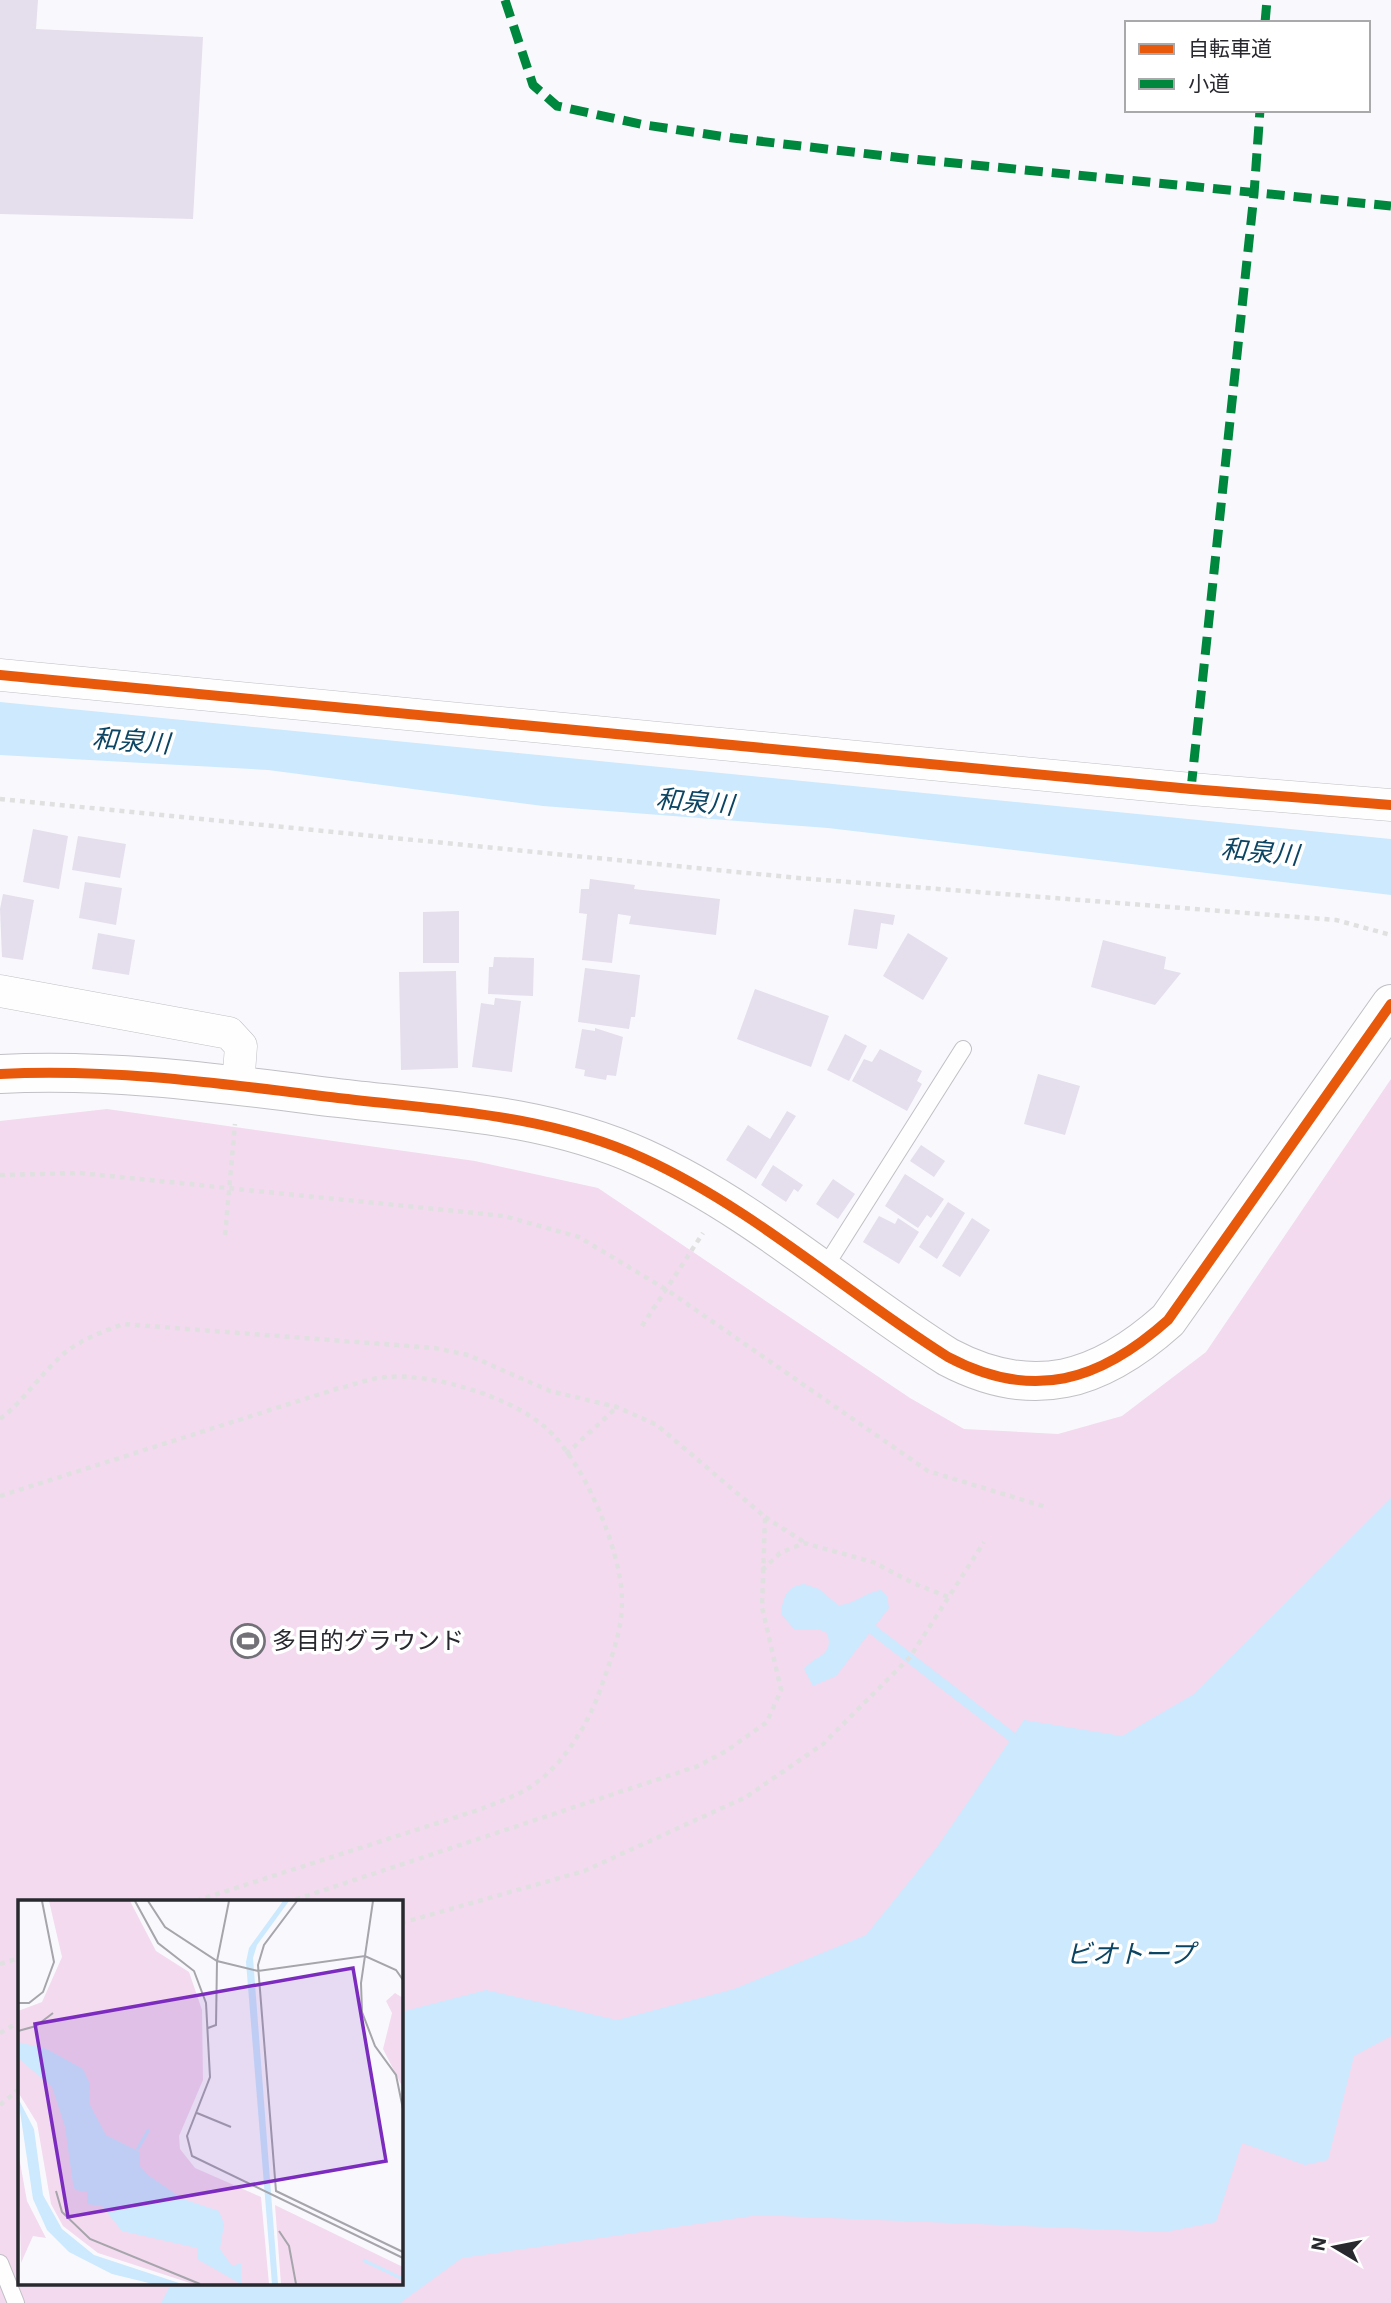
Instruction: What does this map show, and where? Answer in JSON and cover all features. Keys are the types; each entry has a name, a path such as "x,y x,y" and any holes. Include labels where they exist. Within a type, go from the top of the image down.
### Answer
{"street":[{"path":"0,675 1191,789 1391,805"},
{"path":"0,991 229,1033 241,1046 239,1086"},
{"path":"0,1074 63,1071 239,1086 523,1119 589,1137 643,1158 723,1203 928,1344 972,1369 1023,1380 1052,1381 1081,1374 1121,1359 1168,1320 1391,1004"}],"lane":[{"path":"823,1270 962,1049"},
{"path":"0,2263 16,2303"}],"path":[{"path":"0,799 784,877 1336,920 1391,935"},
{"path":"225,1235 239,1086"},
{"path":"0,1175 80,1174 504,1216 579,1237 667,1290 928,1471 1046,1507"},
{"path":"642,1326 723,1203"},
{"path":"0,1419 58,1358 86,1338 123,1324 435,1348 468,1355 550,1391 617,1407 657,1425 765,1517 804,1543 873,1562 913,1583 948,1597"},
{"path":"0,1496 339,1388 386,1377 440,1382 494,1396 545,1427 582,1474 607,1525 622,1598 614,1650 594,1706 565,1756 526,1790 481,1809 198,1900"},
{"path":"566,1454 617,1407"},
{"path":"294,1900 698,1766 749,1736 766,1722 781,1690 762,1607 765,1517"},
{"path":"402,1923 584,1871 746,1797 823,1744 910,1657 984,1542"},
{"path":"762,1570 780,1553 804,1543"},
{"path":"1,1964 18,1958"},
{"path":"0,2033 18,2023"},
{"path":"0,2105 18,2090"}],"shaded area":[{"path":"1391,1079 1391,2303 0,2303 0,1121 107,1109 475,1161 598,1188 910,1398 964,1429 1058,1434 1122,1416 1206,1352"}],"water":[{"name":"和泉川","path":"0,702 1391,839 1391,895 828,828 543,806 268,770 0,755"},
{"name":"ビオトープ","path":"1391,1498 1391,2036 1354,2056 1328,2160 1305,2165 1242,2143 1216,2222 1165,2232 759,2215 462,2258 400,2303 161,2303 170,2286 402,2286 402,2012 486,1990 617,2020 734,1989 866,1935 937,1847 1024,1720 1122,1736 1194,1694"},
{"path":"804,1584 819,1589 838,1605 881,1590 887,1596 889,1608 836,1676 813,1686 804,1669 826,1651 829,1641 827,1633 818,1629 795,1630 781,1614 789,1590"}],"building":[{"path":"0,0 38,0 36,29 203,37 193,219 0,214"},
{"path":"33,829 68,836 59,889 23,882"},
{"path":"78,836 126,844 120,878 72,870"},
{"path":"590,879 635,885 634,889 720,899 716,935 629,924 631,916 618,914 612,963 582,960 587,914 579,913 581,889 589,889"},
{"path":"85,882 122,888 116,925 79,918"},
{"path":"3,894 34,900 23,960 2,957 0,909"},
{"path":"854,909 895,915 893,925 881,923 877,949 848,945"},
{"path":"459,911 459,963 423,963 423,912"},
{"path":"98,933 135,940 129,975 92,969"},
{"path":"908,933 948,958 923,1000 883,976"},
{"path":"1103,940 1166,957 1164,969 1181,973 1155,1005 1091,987"},
{"path":"494,957 534,958 533,996 488,994 489,967 493,967"},
{"path":"585,968 640,975 635,1017 631,1017 629,1029 578,1022"},
{"path":"456,971 458,1068 401,1070 399,972"},
{"path":"755,989 829,1016 811,1067 737,1039"},
{"path":"495,998 521,1001 512,1072 472,1067 481,1003 494,1005"},
{"path":"595,1028 623,1037 616,1076 607,1075 606,1080 584,1076 585,1070 575,1068 582,1029 595,1031"},
{"path":"845,1034 867,1046 849,1081 827,1070"},
{"path":"880,1049 922,1071 917,1081 922,1084 907,1111 852,1081 864,1059 872,1062"},
{"path":"1038,1074 1080,1086 1065,1135 1024,1124"},
{"path":"787,1111 796,1116 756,1179 726,1160 748,1125 770,1139"},
{"path":"921,1145 945,1161 934,1177 910,1161"},
{"path":"773,1165 803,1185 798,1192 794,1189 786,1202 761,1185"},
{"path":"905,1174 944,1199 931,1218 927,1215 918,1228 885,1206"},
{"path":"833,1179 855,1194 838,1219 816,1204"},
{"path":"948,1202 965,1213 937,1259 919,1247"},
{"path":"879,1216 895,1224 898,1218 919,1232 899,1264 863,1242"},
{"path":"972,1218 990,1230 960,1277 942,1266"}],"waterway":[{"path":"873,1630 1012,1737"}],"marked path":[{"path":"505,0 533,85 557,106 645,125 733,138 903,158 1391,206"},
{"path":"1265,21 1267,0"},
{"path":"1191,789 1254,194 1260,112"}],"cycle path":[{"path":"0,675 1191,789 1391,805"},
{"path":"0,1074 85,1073 211,1083 493,1116 607,1143 684,1178 723,1201 948,1357 979,1371 1009,1379 1037,1381 1064,1378 1117,1358 1168,1320 1391,1004"}],"place":[{"name":"多目的グラウンド","path":"248,1641"}]}
